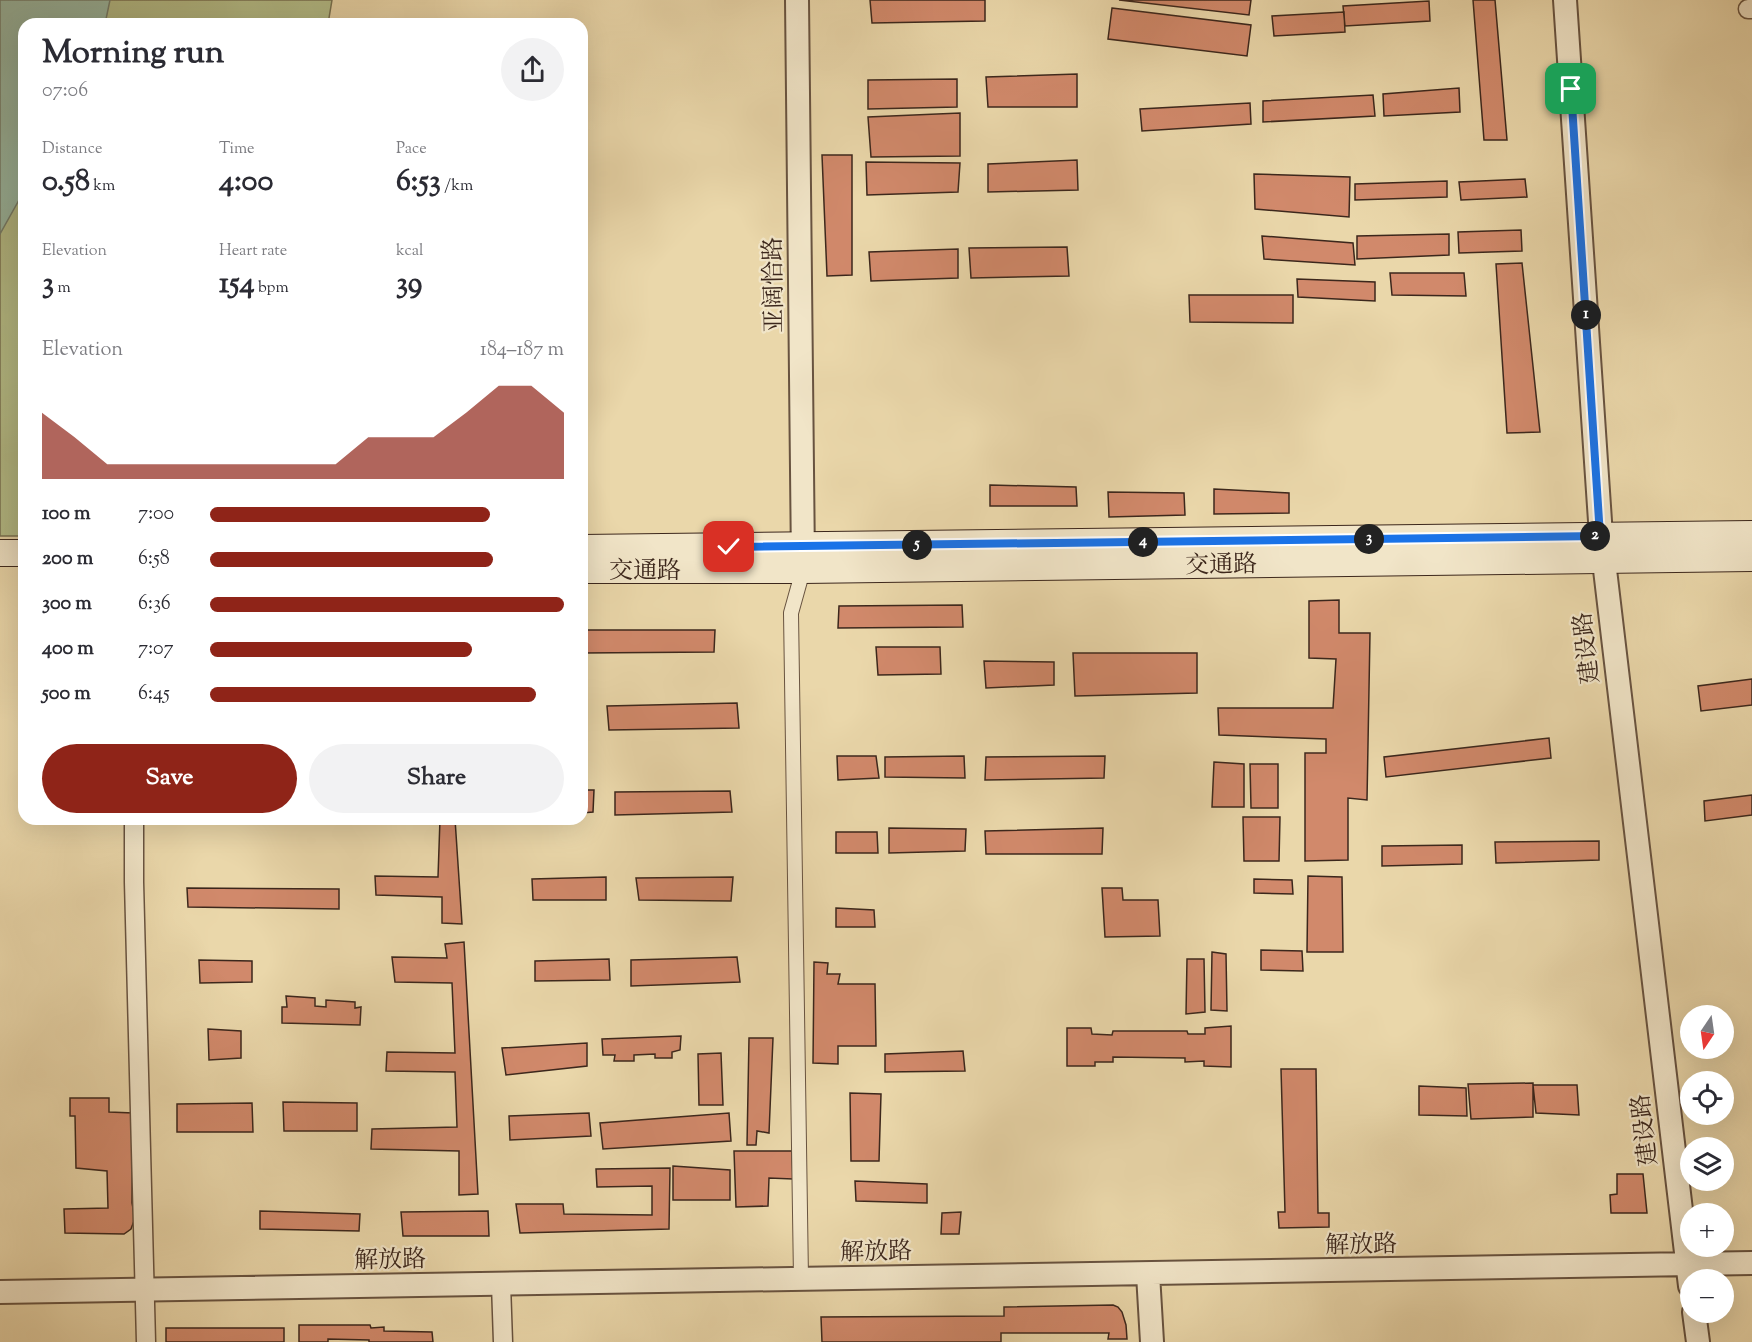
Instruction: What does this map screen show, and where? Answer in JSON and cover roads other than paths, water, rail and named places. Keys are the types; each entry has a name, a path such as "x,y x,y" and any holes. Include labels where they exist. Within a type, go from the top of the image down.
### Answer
{"main road":[{"path":"1602,547 1752,534"},
{"name":"交通路","path":"588,570 803,559 1602,547 1752,558"},
{"path":"588,548 803,559"},
{"path":"0,553 18,553"},
{"path":"0,570 18,570"}],"street":[{"name":"亚阔恰路","path":"796,0 803,559"},
{"name":"建设路","path":"1565,0 1602,547 1688,1269"},
{"path":"801,1279 791,613 803,559"},
{"path":"134,825 146,1342"},
{"name":"解放路","path":"1723,1269 1752,1263"},
{"path":"1148,1274 1152,1342"},
{"name":"解放路","path":"0,1292 1148,1274 1680,1276"},
{"path":"501,1284 504,1342"},
{"path":"1695,1323 1698,1342"}]}
